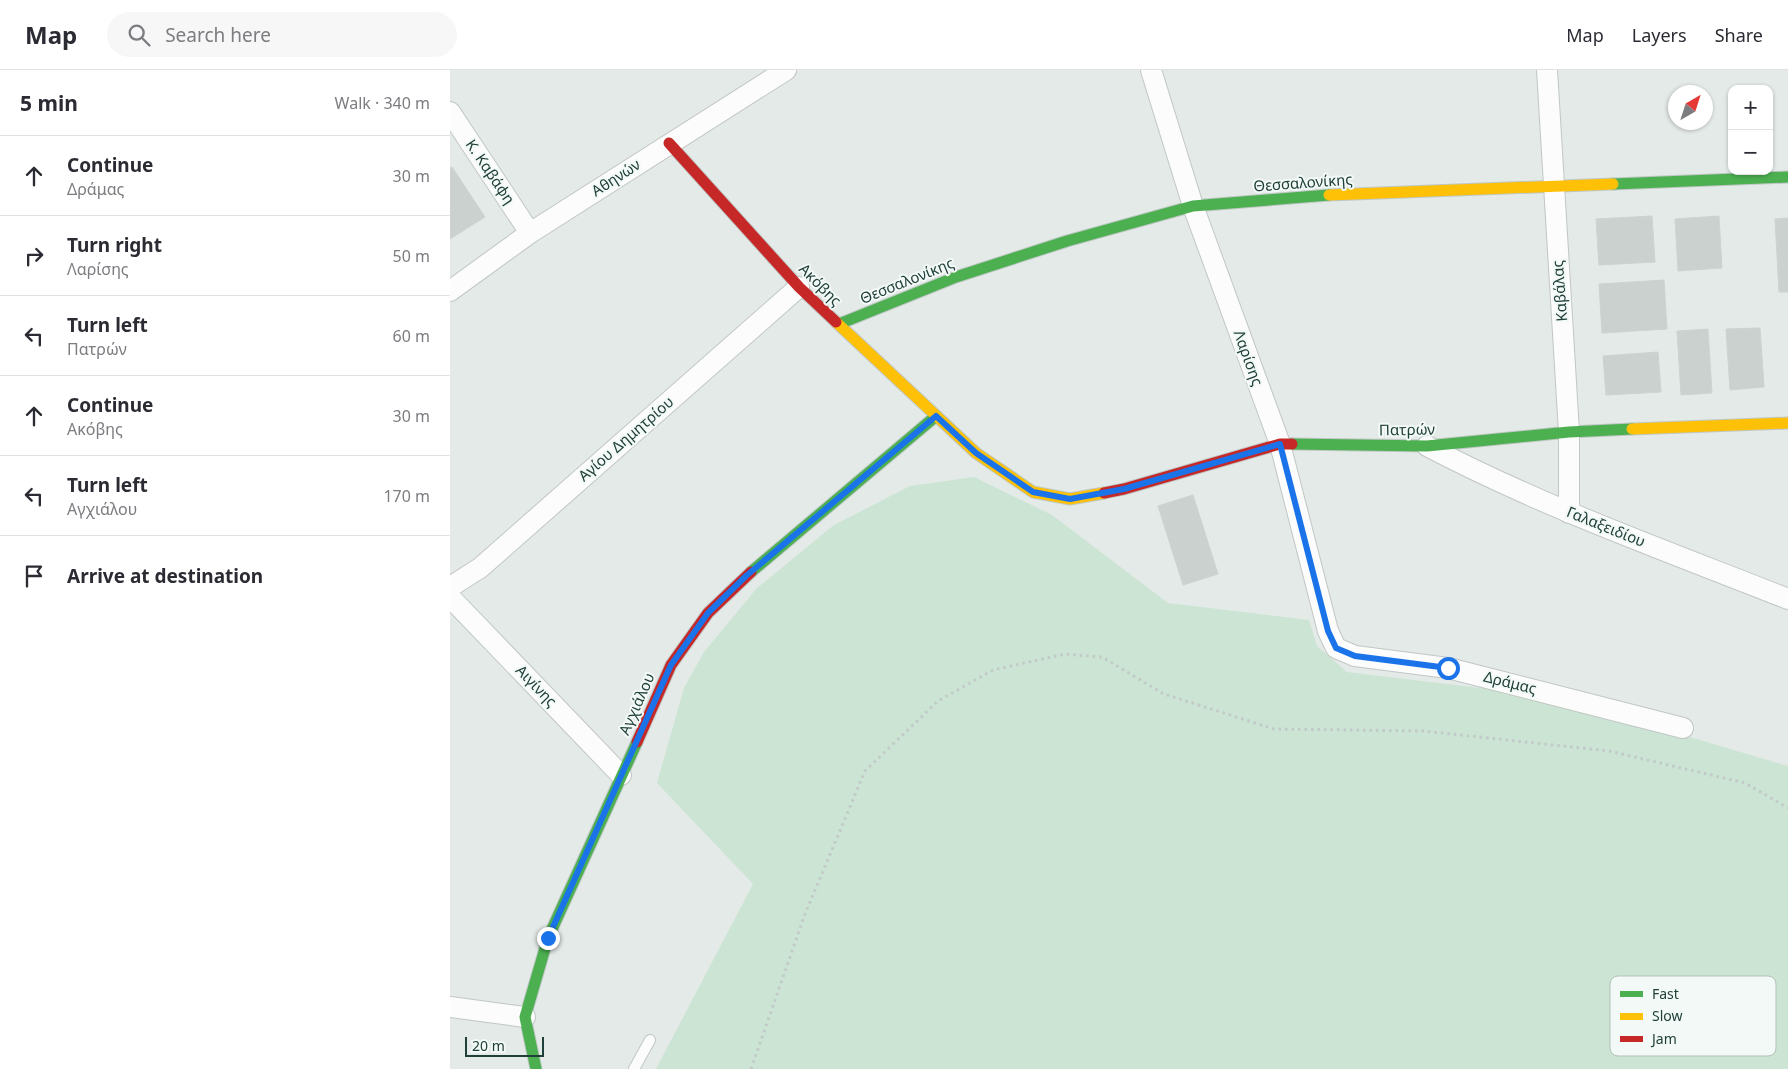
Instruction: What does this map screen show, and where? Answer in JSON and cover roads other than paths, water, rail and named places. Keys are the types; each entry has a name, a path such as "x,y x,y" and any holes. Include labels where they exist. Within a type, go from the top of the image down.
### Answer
{"street":[{"name":"Αθηνών","path":"450,291 530,233 669,143 759,77 786,70"},
{"name":"Λαρίσης","path":"1151,70 1193,206 1280,444 1328,631 1336,648"},
{"name":"Καβάλας","path":"1547,70 1569,432 1569,513"},
{"name":"Κ. Καβάφη","path":"450,112 530,233"},
{"name":"Ακόβης","path":"669,143 799,287 976,453 1033,492"},
{"name":"Θεσσαλονίκης","path":"839,324 956,277 1067,241 1193,206 1306,196 1788,177"},
{"name":"Αγίου Δημητρίου","path":"450,586 480,568 799,287"},
{"name":"Αγχιάλου","path":"536,1069 525,1017 548,938 671,665 708,613 746,576 936,416"},
{"name":"Πατρών","path":"1033,492 1070,499 1124,489 1280,444 1427,446 1569,432 1788,423"},
{"name":"Γαλαξειδίου","path":"1427,446 1472,470 1569,513 1788,599"},
{"name":"Αιγίνης","path":"450,597 621,775"},
{"name":"Δράμας","path":"1336,648 1355,656 1448,668 1684,728"},
{"path":"450,1007 525,1017"}],"lane":[{"path":"634,1069 650,1040"}]}
